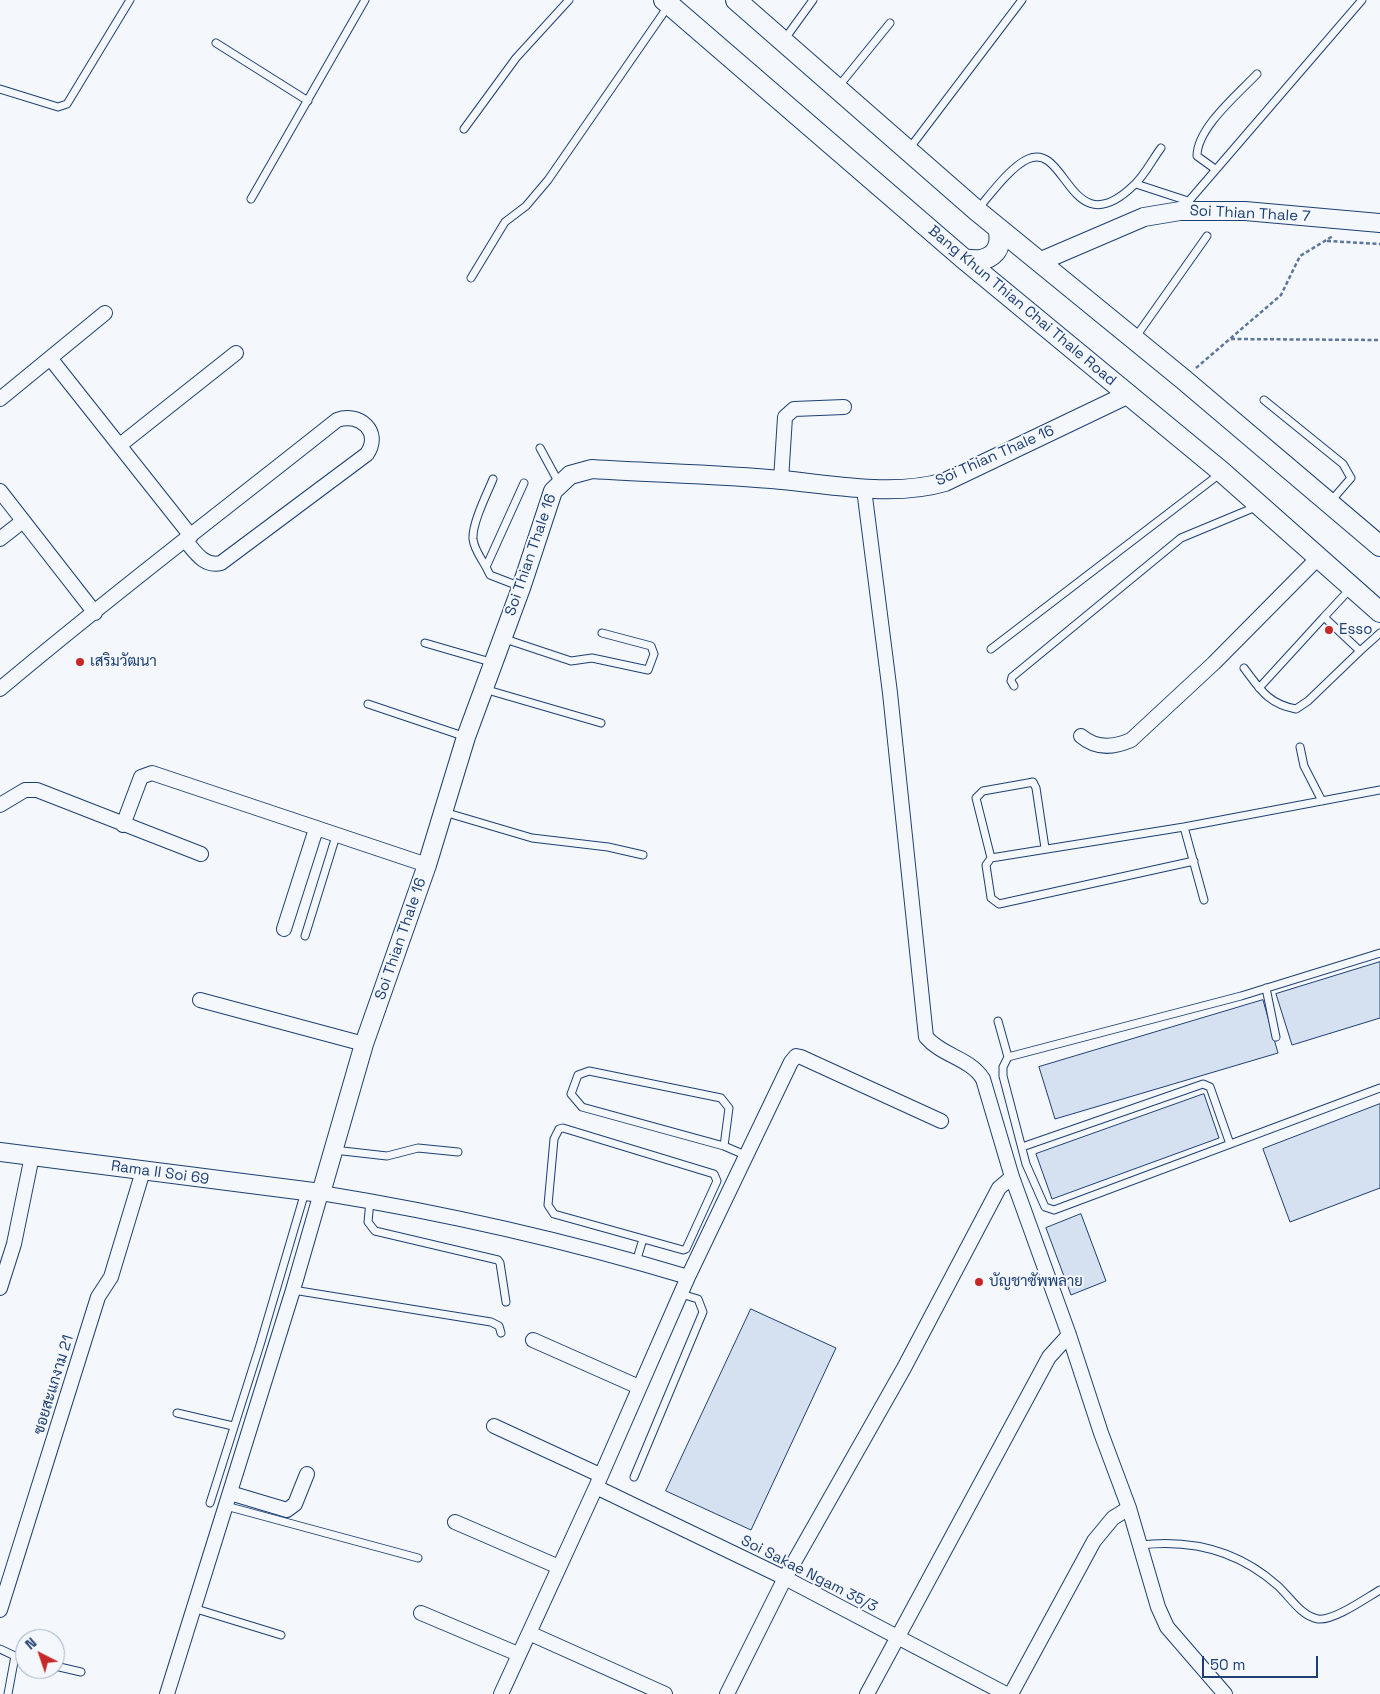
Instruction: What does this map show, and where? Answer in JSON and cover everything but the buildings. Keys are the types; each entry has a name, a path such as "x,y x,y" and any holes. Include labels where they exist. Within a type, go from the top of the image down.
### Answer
{"main road":[{"path":"736,0 836,90 976,210 1378,542"},
{"name":"Bang Khun Thian Chai Thale Road","path":"666,2 964,259 1222,472 1380,612"},
{"path":"964,259 977,262 986,260 991,256 998,242 998,228"}],"street":[{"name":"Soi Thian Thale 7","path":"1039,262 1144,218 1184,206 1380,223"},
{"path":"0,398 105,313"},
{"path":"120,445 236,353"},
{"path":"0,689 95,612 188,538 337,420 347,416 356,419 367,427 373,435 372,445 367,454 222,562 212,565 205,562 188,538 120,445 50,358"},
{"name":"Soi Thian Thale 16","path":"313,1193 333,1150 364,1044 427,865 466,737 521,588 553,491 559,483 570,475 592,469 781,480 864,488 931,486 945,482 1129,394"},
{"path":"781,480 785,416 788,412 794,409 844,407"},
{"path":"864,488 890,693 926,1037 940,1050 978,1070 983,1079 1012,1177 1129,1508 1158,1607 1167,1627 1225,1694"},
{"path":"0,491 95,612"},
{"path":"0,539 23,521"},
{"path":"1081,736 1092,745 1119,745 1131,740 1214,663 1318,558"},
{"path":"123,824 141,777 152,774 427,865"},
{"path":"0,805 25,790 37,790 201,854"},
{"path":"284,929 316,829"},
{"path":"200,1000 364,1044"},
{"path":"501,1694 688,1277 791,1062 796,1056 941,1121"},
{"name":"Rama II Soi 69","path":"0,1152 313,1193"},
{"path":"0,1288 14,1244 32,1156"},
{"name":"ซอยสะแกงาม 21","path":"0,1610 98,1297 111,1277 143,1171"},
{"path":"727,1694 785,1578 904,1368 999,1188 1012,1177"},
{"path":"167,1694 293,1290 313,1193 370,1201 510,1230 688,1277"},
{"path":"867,1694 1049,1357 1069,1335"},
{"path":"533,1340 639,1388"},
{"name":"Soi Sakae Ngam 35/3","path":"494,1426 1006,1694"},
{"path":"228,1500 287,1510 295,1504 307,1474"},
{"path":"1011,1694 1094,1541 1113,1518 1129,1508"},
{"path":"455,1522 559,1567"},
{"path":"421,1613 518,1654"},
{"path":"529,1633 665,1694"}],"lane":[{"path":"0,89 58,107 67,104 130,0"},
{"path":"251,199 365,0"},
{"path":"464,129 516,58 569,0"},
{"path":"782,42 813,0"},
{"path":"908,151 1022,0"},
{"path":"1136,184 1184,206 1362,0"},
{"path":"471,278 505,222 526,206 548,180 666,2"},
{"path":"836,90 890,23"},
{"path":"216,43 308,101"},
{"path":"1215,169 1198,156 1197,146 1204,132 1257,74"},
{"path":"976,210 1013,170 1028,158 1039,157 1048,161 1085,203 1098,206 1118,200 1136,184 1161,148"},
{"path":"1134,340 1208,236"},
{"path":"1264,400 1343,464 1350,472 1351,478 1330,503"},
{"path":"540,448 559,483"},
{"path":"991,649 1222,472"},
{"path":"493,479 475,527 473,538 475,548 490,575 521,588"},
{"path":"486,567 524,483"},
{"path":"1014,686 1011,681 1012,677 1181,538 1260,506"},
{"path":"1259,688 1352,587"},
{"path":"1324,617 1360,651"},
{"path":"502,638 571,661 592,658 648,670 654,654 651,646 602,633"},
{"path":"1244,668 1259,688 1279,706 1296,708 1308,701 1380,633"},
{"path":"425,643 494,663"},
{"path":"484,688 601,723"},
{"path":"368,704 466,737"},
{"path":"1300,747 1304,766 1322,801"},
{"path":"991,858 976,798 983,791 1033,782 1036,788 1045,848"},
{"path":"1194,861 999,904 991,898 986,865 991,858 1184,827 1380,790"},
{"path":"444,812 532,838 608,847 643,855"},
{"path":"1184,827 1204,900"},
{"path":"305,936 336,836"},
{"path":"1008,1057 1266,988 1380,953"},
{"path":"1266,988 1276,1037"},
{"path":"998,1021 1008,1057 1003,1067 1003,1076 1026,1164 1045,1207 1054,1210 1380,1088"},
{"path":"724,1146 729,1108 721,1098 589,1070 578,1074 571,1094 582,1107 724,1146 745,1155"},
{"path":"1022,1147 1203,1084 1210,1087 1230,1144"},
{"path":"563,1128 714,1174 717,1181 686,1249 682,1250 643,1239 554,1214 550,1210 548,1205 554,1139 559,1129 563,1128"},
{"path":"333,1150 387,1156 418,1148 458,1152"},
{"path":"210,1503 260,1345 313,1193"},
{"path":"370,1201 368,1222 375,1231 498,1260 506,1302"},
{"path":"636,1262 643,1239"},
{"path":"293,1290 491,1322 499,1326 501,1333"},
{"path":"634,1477 703,1312 698,1299 681,1294"},
{"path":"178,1413 234,1426"},
{"path":"228,1500 418,1558"},
{"path":"1140,1545 1163,1542 1189,1545 1214,1549 1239,1558 1279,1586 1306,1614 1319,1619 1332,1617 1380,1590"},
{"path":"193,1608 280,1635"},
{"path":"0,1648 15,1656"},
{"path":"8,1694 15,1661"},
{"path":"65,1668 81,1672"}],"path":[{"path":"1183,380 1281,295 1300,256 1334,236"},
{"path":"1326,241 1380,244"},
{"path":"1230,339 1380,340"}],"place":[{"name":"Esso","path":"1329,630"},
{"name":"เสริมวัฒนา","path":"80,662"},
{"name":"บัญชาซัพพลาย","path":"979,1282"}]}
